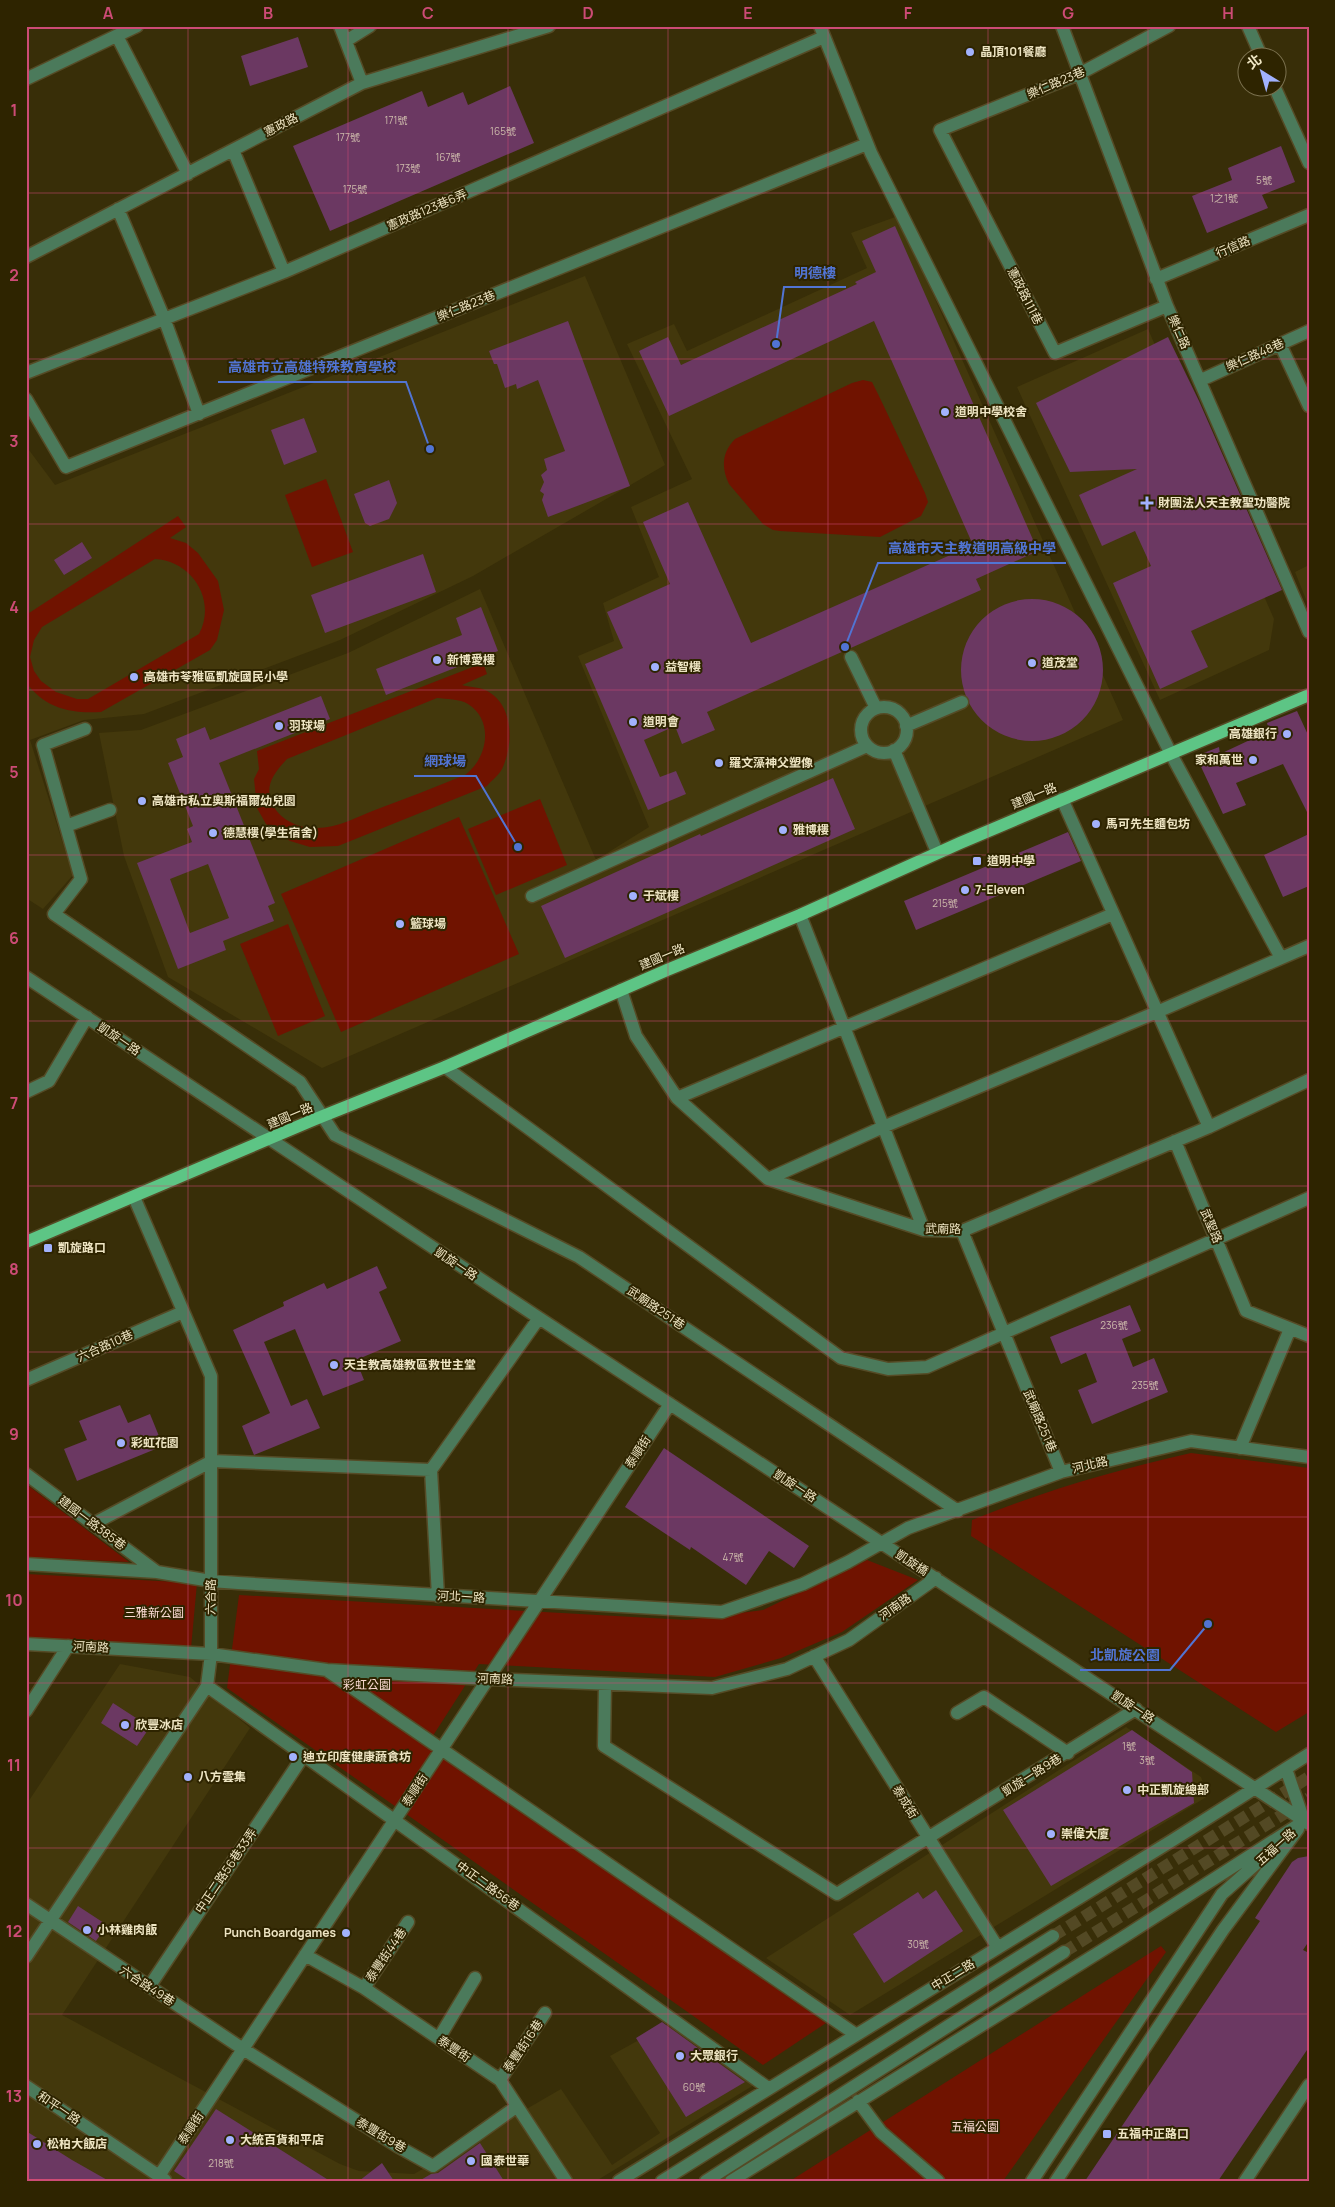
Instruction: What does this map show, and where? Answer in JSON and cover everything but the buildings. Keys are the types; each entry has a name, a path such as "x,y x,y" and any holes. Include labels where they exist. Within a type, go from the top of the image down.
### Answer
{"main road":[{"name":"建國一路","path":"26,1242 800,915 937,852 1308,697"}],"street":[{"path":"26,79 138,26"},
{"path":"340,26 362,83"},
{"path":"346,41 370,26"},
{"name":"憲政路","path":"27,256 362,83 506,32 549,26"},
{"name":"樂仁路","path":"1062,26 1167,306 1201,380 1309,632"},
{"name":"樂仁路23巷","path":"940,130 1079,74 1169,26"},
{"path":"1248,26 1258,48"},
{"path":"822,32 869,149 1171,754 1280,958"},
{"name":"憲政路123巷6弄","path":"26,373 284,272 822,32"},
{"path":"117,36 188,174"},
{"path":"1280,98 1309,162"},
{"name":"憲政路111巷","path":"940,130 1055,353 1167,306"},
{"name":"樂仁路23巷","path":"26,399 66,467 869,149"},
{"path":"233,150 284,272"},
{"path":"118,208 164,318 199,414"},
{"name":"行信路","path":"1156,279 1309,215"},
{"name":"樂仁路48巷","path":"1201,380 1309,331"},
{"path":"1280,344 1309,406"},
{"path":"851,657 876,708"},
{"path":"906,726 962,702"},
{"path":"876,708 892,708 899,713 906,726 905,740 894,750 880,753 867,746 861,734 861,726 869,712 876,708"},
{"path":"86,729 43,745 81,879 54,914 300,1082 323,1116"},
{"path":"532,896 867,746"},
{"path":"894,750 937,852"},
{"path":"1062,799 1209,1127"},
{"path":"66,826 110,810"},
{"path":"677,1098 1113,914"},
{"path":"800,915 924,1230"},
{"path":"768,1180 883,1127 1309,946"},
{"name":"凱旋一路","path":"26,977 269,1140 885,1545"},
{"name":"武廟路","path":"621,990 636,1036 677,1098 768,1180 924,1230 962,1231 1209,1127 1309,1080"},
{"path":"26,1092 50,1082 87,1017"},
{"path":"444,1067 842,1358 888,1369 927,1367 1309,1198"},
{"name":"武廟路251巷","path":"323,1116 335,1134 579,1257 958,1511"},
{"name":"武聖路","path":"1174,1141 1246,1311 1290,1329"},
{"name":"六合路","path":"134,1197 211,1376 211,1581 208,1686"},
{"name":"武廟路251巷","path":"962,1231 1061,1472"},
{"name":"六合路10巷","path":"26,1380 183,1312"},
{"path":"438,1596 432,1470 539,1318"},
{"path":"1240,1448 1290,1329 1309,1336"},
{"name":"泰順街","path":"163,2178 243,2049 670,1404"},
{"name":"河北路","path":"885,1545 908,1528 1061,1472 1191,1441 1309,1457"},
{"path":"93,1524 212,1461 432,1470"},
{"name":"建國一路385巷","path":"26,1474 157,1572"},
{"name":"凱旋橋","path":"885,1545 936,1578"},
{"name":"河北一路","path":"26,1564 157,1572 211,1581 722,1612 803,1584 885,1545"},
{"name":"凱旋一路","path":"936,1578 1307,1821"},
{"name":"河南路","path":"26,1644 210,1654 327,1670 712,1688 787,1670 849,1640 936,1578"},
{"path":"26,1711 68,1646"},
{"name":"泰成街","path":"814,1656 998,1948"},
{"path":"327,1670 855,2034"},
{"name":"凱旋一路9巷","path":"605,1684 604,1746 837,1894 1136,1709"},
{"path":"26,1957 208,1686"},
{"name":"中正二路56巷","path":"208,1686 768,2088"},
{"path":"957,1713 984,1697 1068,1752"},
{"name":"中正二路","path":"619,2181 1309,1754"},
{"name":"中正二路56巷33弄","path":"149,1987 304,1755"},
{"path":"730,2181 1307,1821 1286,1769"},
{"name":"五福一路","path":"1032,2181 1222,1894 1307,1821"},
{"name":"五福一路","path":"1056,2181 1223,1930 1307,1821"},
{"name":"六合路49巷","path":"26,1904 243,2049"},
{"name":"泰豐街44巷","path":"364,1988 408,1922"},
{"name":"中正二路","path":"662,2181 1053,1936"},
{"path":"706,2181 1064,1952"},
{"name":"泰豐街","path":"305,1955 364,1988 500,2080 566,2181"},
{"path":"439,2038 475,1978"},
{"name":"泰豐街16巷","path":"500,2080 545,2013"},
{"name":"泰豐街9巷","path":"243,2049 397,2146 433,2166 516,2107"},
{"name":"和平一路","path":"26,2086 163,2178"},
{"path":"1245,2181 1307,2090"},
{"path":"858,2100 880,2130 938,2181"},
{"path":"1040,2169 1056,2181"}],"shaded area":[{"path":"898,216 1123,720 322,1068 168,977 124,856 99,733 141,730 348,653 480,589 596,860 649,827 578,656 614,641 603,603 659,577 631,507 692,479 627,344 674,324 687,351 867,268 851,233"},
{"path":"585,276 665,465 473,576 340,640 144,714 84,720 30,740 73,875 43,909 26,898 26,446 55,485"},
{"name":"財團法人天主教聖功醫院","path":"1148,329 1274,619 1269,650 1160,700 1017,387"},
{"path":"1309,565 1309,607 1295,572"},
{"path":"120,1664 190,1677 250,1728 62,2015 340,2164 359,2171 414,2174 561,2089 612,2165 660,2133 610,2056 668,2024 754,2085 596,2181 26,2181 26,1805"},
{"path":"1126,1727 1201,1777 1208,1796 850,2015 766,1958"}],"green space":[{"path":"863,380 872,382 925,493 928,502 921,516 880,537 780,531 773,530 763,524 726,478 724,460 727,449 735,439 852,383"},
{"path":"326,479 353,552 312,567 285,495"},
{"path":"178,516 186,527 170,538 186,543 198,553 218,581 224,610 217,640 210,650 101,712 79,712 59,708 41,698 26,682 26,615","holes":["155,559 168,561 180,567 198,584 205,608 204,621 199,634 88,699 77,699 56,692 41,681 34,671 30,657 34,640 42,627"]},
{"path":"483,663 487,674 462,685 483,689 495,696 502,704 506,714 510,736 506,759 501,771 487,786 338,846 310,847 290,841 266,824 257,808 254,779 259,769 257,751","holes":["437,698 465,702 477,711 482,720 485,730 483,750 479,760 465,775 347,822 324,828 310,828 297,825 285,819 275,809 270,796 270,785 278,769 287,759"]},
{"path":"540,799 567,865 496,895 468,829"},
{"name":"籃球場","path":"459,817 519,954 341,1032 281,894"},
{"path":"288,924 325,1016 278,1036 240,944"},
{"path":"1191,1453 1309,1468 1309,1712 1276,1732 971,1536 972,1520 999,1509 1080,1482"},
{"path":"26,1484 129,1562 26,1557"},
{"name":"彩虹公園","path":"867,1560 918,1580 842,1632 781,1658 715,1677 479,1664 427,1745 826,2023 763,2065 227,1688 239,1595 687,1620 763,1610"},
{"name":"三雅新公園","path":"26,1574 197,1583 191,1648 26,1638"},
{"name":"五福公園","path":"1161,1946 1166,1952 1003,2181 790,2181"}],"tunnel":[{"path":"1053,1936 1309,1777"},
{"path":"1064,1952 1309,1798"}],"place":[{"name":"晶頂101餐廳","path":"970,52"},
{"name":"明德樓","path":"776,344"},
{"name":"道明中學校舍","path":"945,412"},
{"name":"高雄市立高雄特殊教育學校","path":"430,449"},
{"name":"財團法人天主教聖功醫院","path":"1147,503"},
{"name":"高雄市天主教道明高級中學","path":"845,647"},
{"name":"新博愛樓","path":"437,660"},
{"name":"道茂堂","path":"1032,663"},
{"name":"益智樓","path":"655,667"},
{"name":"高雄市苓雅區凱旋國民小學","path":"134,677"},
{"name":"道明會","path":"633,722"},
{"name":"羽球場","path":"279,726"},
{"name":"高雄銀行","path":"1287,734"},
{"name":"家和萬世","path":"1253,760"},
{"name":"羅文藻神父塑像","path":"719,763"},
{"name":"高雄市私立奧斯福爾幼兒園","path":"142,801"},
{"name":"馬可先生麵包坊","path":"1096,824"},
{"name":"雅博樓","path":"783,830"},
{"name":"德慧樓(學生宿舍)","path":"213,833"},
{"name":"網球場","path":"518,847"},
{"name":"道明中學","path":"977,861"},
{"name":"7-Eleven","path":"965,890"},
{"name":"于斌樓","path":"633,896"},
{"name":"籃球場","path":"400,924"},
{"name":"凱旋路口","path":"48,1248"},
{"name":"天主教高雄教區救世主堂","path":"334,1365"},
{"name":"彩虹花園","path":"121,1443"},
{"name":"北凱旋公園","path":"1208,1624"},
{"name":"欣豐冰店","path":"125,1725"},
{"name":"迪立印度健康蔬食坊","path":"293,1757"},
{"name":"八方雲集","path":"188,1777"},
{"name":"中正凱旋總部","path":"1127,1790"},
{"name":"崇偉大廈","path":"1051,1834"},
{"name":"小林雞肉飯","path":"87,1930"},
{"name":"Punch Boardgames","path":"346,1933"},
{"name":"大眾銀行","path":"680,2056"},
{"name":"五福中正路口","path":"1107,2134"},
{"name":"大統百貨和平店","path":"230,2140"},
{"name":"松柏大飯店","path":"37,2144"},
{"name":"國泰世華","path":"471,2161"}]}
